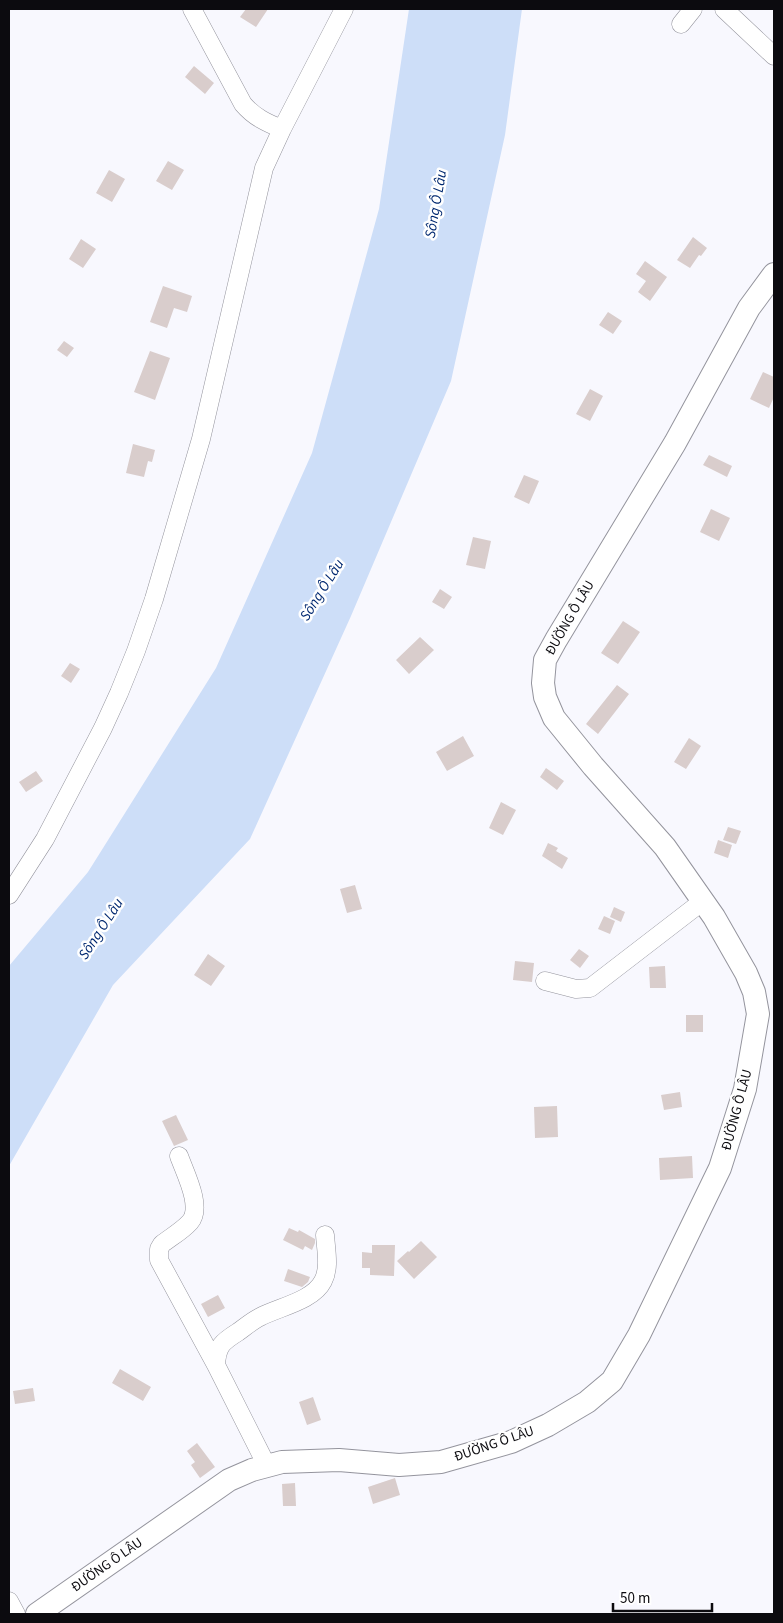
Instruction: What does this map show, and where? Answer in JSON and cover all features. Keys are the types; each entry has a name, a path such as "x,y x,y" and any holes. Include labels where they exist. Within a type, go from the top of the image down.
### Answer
{"main road":[{"name":"ĐƯỜNG Ô LÂU","path":"37,1614 229,1480 252,1470 282,1462 339,1460 399,1465 441,1462 510,1442 548,1425 587,1402 612,1381 639,1335 720,1168 745,1089 758,1014 754,992 742,965 714,917 666,847 593,766 554,718 545,697 543,682 545,660 675,443 749,308 774,274"}],"street":[{"path":"192,9 243,104 265,122 282,129"},
{"path":"9,895 45,839 111,710 136,651 154,599 201,440 264,168 344,9"},
{"path":"681,24 693,9"},
{"path":"724,9 774,56"},
{"path":"545,981 576,989 590,988 703,901"},
{"path":"179,1156 194,1201 195,1212 190,1222 162,1244 159,1249 159,1260 216,1365 267,1466"},
{"path":"216,1365 218,1350 224,1341 256,1320 307,1297 320,1286 326,1272 325,1235"},
{"path":"9,1601 16,1614"}],"water":[{"name":"Sông Ô Lâu","path":"409,9 522,9 505,135 451,381 351,616 250,839 113,985 9,1166 9,966 88,872 216,668 312,453 379,209"}],"building":[{"path":"246,9 268,9 256,27 240,17"},
{"path":"194,66 214,83 205,94 185,77"},
{"path":"168,161 184,170 172,190 156,181"},
{"path":"109,170 125,179 112,202 96,193"},
{"path":"693,237 707,248 701,256 699,255 690,268 677,260"},
{"path":"81,239 96,249 83,268 69,259"},
{"path":"645,261 667,277 650,301 638,292 646,281 636,274"},
{"path":"163,286 192,296 187,312 174,308 167,328 150,322"},
{"path":"608,312 622,321 613,334 599,325"},
{"path":"64,341 74,348 67,357 57,350"},
{"path":"150,351 170,358 155,400 134,392"},
{"path":"763,372 774,377 774,397 769,408 750,399"},
{"path":"590,389 603,396 590,421 576,414"},
{"path":"133,444 155,450 152,462 148,461 144,477 126,473"},
{"path":"709,455 732,466 727,477 703,465"},
{"path":"524,475 539,481 529,504 514,497"},
{"path":"711,509 730,518 719,541 700,532"},
{"path":"473,537 491,541 485,569 466,565"},
{"path":"440,589 452,597 444,609 432,602"},
{"path":"623,621 640,632 618,664 601,653"},
{"path":"420,637 434,650 409,674 396,660"},
{"path":"70,663 80,669 71,683 61,676"},
{"path":"617,685 629,694 598,734 586,724"},
{"path":"463,736 474,756 447,771 436,752"},
{"path":"689,738 701,746 686,769 674,762"},
{"path":"546,768 564,781 557,790 540,777"},
{"path":"36,771 43,781 26,792 19,782"},
{"path":"501,802 516,810 503,835 489,828"},
{"path":"728,827 741,831 736,844 723,840"},
{"path":"718,840 732,845 728,858 714,853"},
{"path":"548,843 558,848 556,851 568,858 562,869 542,856"},
{"path":"355,885 362,909 347,913 340,889"},
{"path":"614,907 625,912 621,922 610,917"},
{"path":"604,916 615,921 610,934 598,929"},
{"path":"579,949 589,956 580,968 570,960"},
{"path":"208,954 225,966 211,986 194,975"},
{"path":"515,961 534,963 532,982 513,980"},
{"path":"665,966 666,988 650,988 649,967"},
{"path":"686,1015 703,1015 703,1032 686,1032"},
{"path":"680,1092 682,1107 664,1110 661,1095"},
{"path":"557,1106 558,1137 535,1138 534,1107"},
{"path":"176,1115 188,1140 174,1146 162,1121"},
{"path":"692,1156 693,1178 660,1180 659,1158"},
{"path":"289,1228 298,1232 299,1230 315,1239 312,1250 305,1246 303,1250 283,1240"},
{"path":"421,1241 437,1257 414,1279 397,1261"},
{"path":"372,1245 395,1245 394,1276 370,1275 370,1268 362,1268 362,1252 372,1253"},
{"path":"288,1269 310,1277 308,1282 302,1287 284,1281"},
{"path":"218,1295 225,1308 208,1317 201,1304"},
{"path":"120,1369 151,1387 143,1401 112,1383"},
{"path":"33,1388 35,1401 15,1404 13,1391"},
{"path":"313,1397 321,1420 307,1425 299,1402"},
{"path":"197,1443 215,1467 200,1478 191,1465 195,1462 187,1451"},
{"path":"395,1478 400,1495 373,1504 368,1487"},
{"path":"295,1483 296,1506 283,1506 282,1484"}]}
